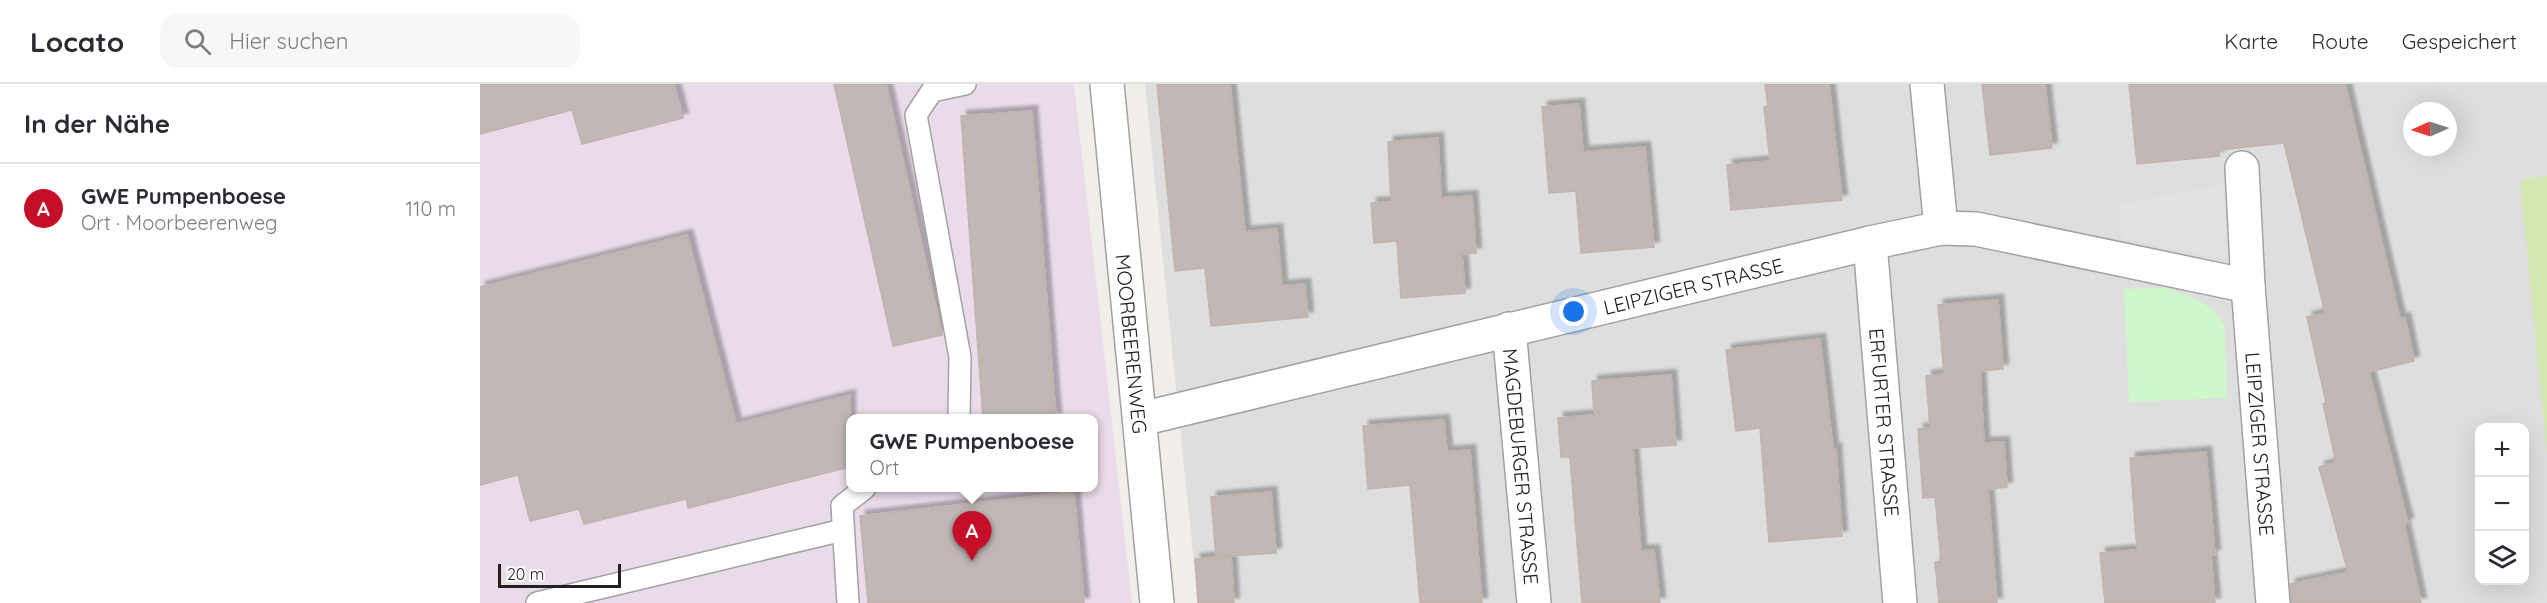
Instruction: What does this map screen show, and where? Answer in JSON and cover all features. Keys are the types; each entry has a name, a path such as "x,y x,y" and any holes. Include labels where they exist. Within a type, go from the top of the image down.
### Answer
{"street":[{"name":"MOORBEERENWEG","path":"1107,84 1157,603"},
{"path":"1927,84 1941,228"},
{"name":"LEIPZIGER STRASSE","path":"2242,168 2248,286 2273,603"},
{"name":"LEIPZIGER STRASSE","path":"1141,419 1509,329 1941,228 1976,229 2248,286"},
{"name":"ERFURTER STRASSE","path":"1870,243 1900,603"},
{"name":"MAGDEBURGER STRASSE","path":"1509,329 1534,603"}],"lane":[{"path":"959,414 960,357 916,115 932,91 965,84"},
{"path":"848,603 842,506 860,492"},
{"path":"537,603 843,530"}],"shaded area":[{"path":"480,84 1074,84 1132,603 480,603"},
{"path":"1145,84 2547,84 2547,603 1198,603"},
{"path":"2227,184 2233,261 2122,238 2120,204"}],"green space":[{"path":"2547,176 2547,453 2520,180"},
{"path":"2164,288 2191,297 2207,306 2225,327 2227,398 2129,402 2124,289"}],"building":[{"path":"480,84 674,84 683,118 582,144 572,110 480,134"},
{"path":"834,84 886,84 942,335 893,346"},
{"path":"1157,84 1230,84 1245,232 1277,229 1282,286 1305,284 1308,317 1211,326 1205,268 1175,271"},
{"path":"1765,84 1829,84 1842,200 1731,210 1727,165 1770,161 1764,107 1768,106"},
{"path":"1982,84 2045,84 2052,148 1990,155"},
{"path":"2129,84 2345,84 2400,319 2405,318 2414,361 2369,372 2408,523 2404,524 2421,603 2291,603 2290,584 2348,572 2319,467 2336,462 2307,317 2325,313 2284,143 2219,150 2219,156 2137,164"},
{"path":"1579,104 1583,152 1645,147 1654,247 1581,253 1576,191 1549,193 1542,107"},
{"path":"1032,111 1056,414 983,414 961,116"},
{"path":"1438,138 1441,198 1472,196 1476,253 1462,254 1465,293 1401,298 1397,241 1374,243 1371,203 1391,202 1388,142"},
{"path":"687,235 736,424 850,395 850,414 846,414 846,468 688,508 686,499 584,524 579,509 530,521 518,475 480,485 480,287"},
{"path":"1998,300 2003,369 1980,371 1984,443 2004,442 2007,487 1988,489 1997,603 1939,603 1935,562 1941,561 1935,497 1923,498 1918,429 1930,428 1926,376 1944,374 1938,305"},
{"path":"1820,339 1833,449 1836,449 1842,536 1769,542 1760,428 1736,431 1726,350"},
{"path":"1671,375 1676,445 1633,448 1641,551 1654,550 1660,603 1582,603 1570,457 1561,457 1558,418 1594,415 1592,381"},
{"path":"1444,420 1447,452 1470,450 1482,603 1420,603 1410,485 1368,489 1363,426"},
{"path":"2206,452 2215,555 2211,555 2215,603 2105,603 2100,553 2137,550 2130,458"},
{"path":"1074,492 1084,603 868,603 860,516"},
{"path":"1271,492 1276,553 1216,557 1211,497"},
{"path":"1231,556 1234,603 1198,603 1195,559"}],"place":[{"name":"GWE Pumpenboese","path":"972,561"}]}
